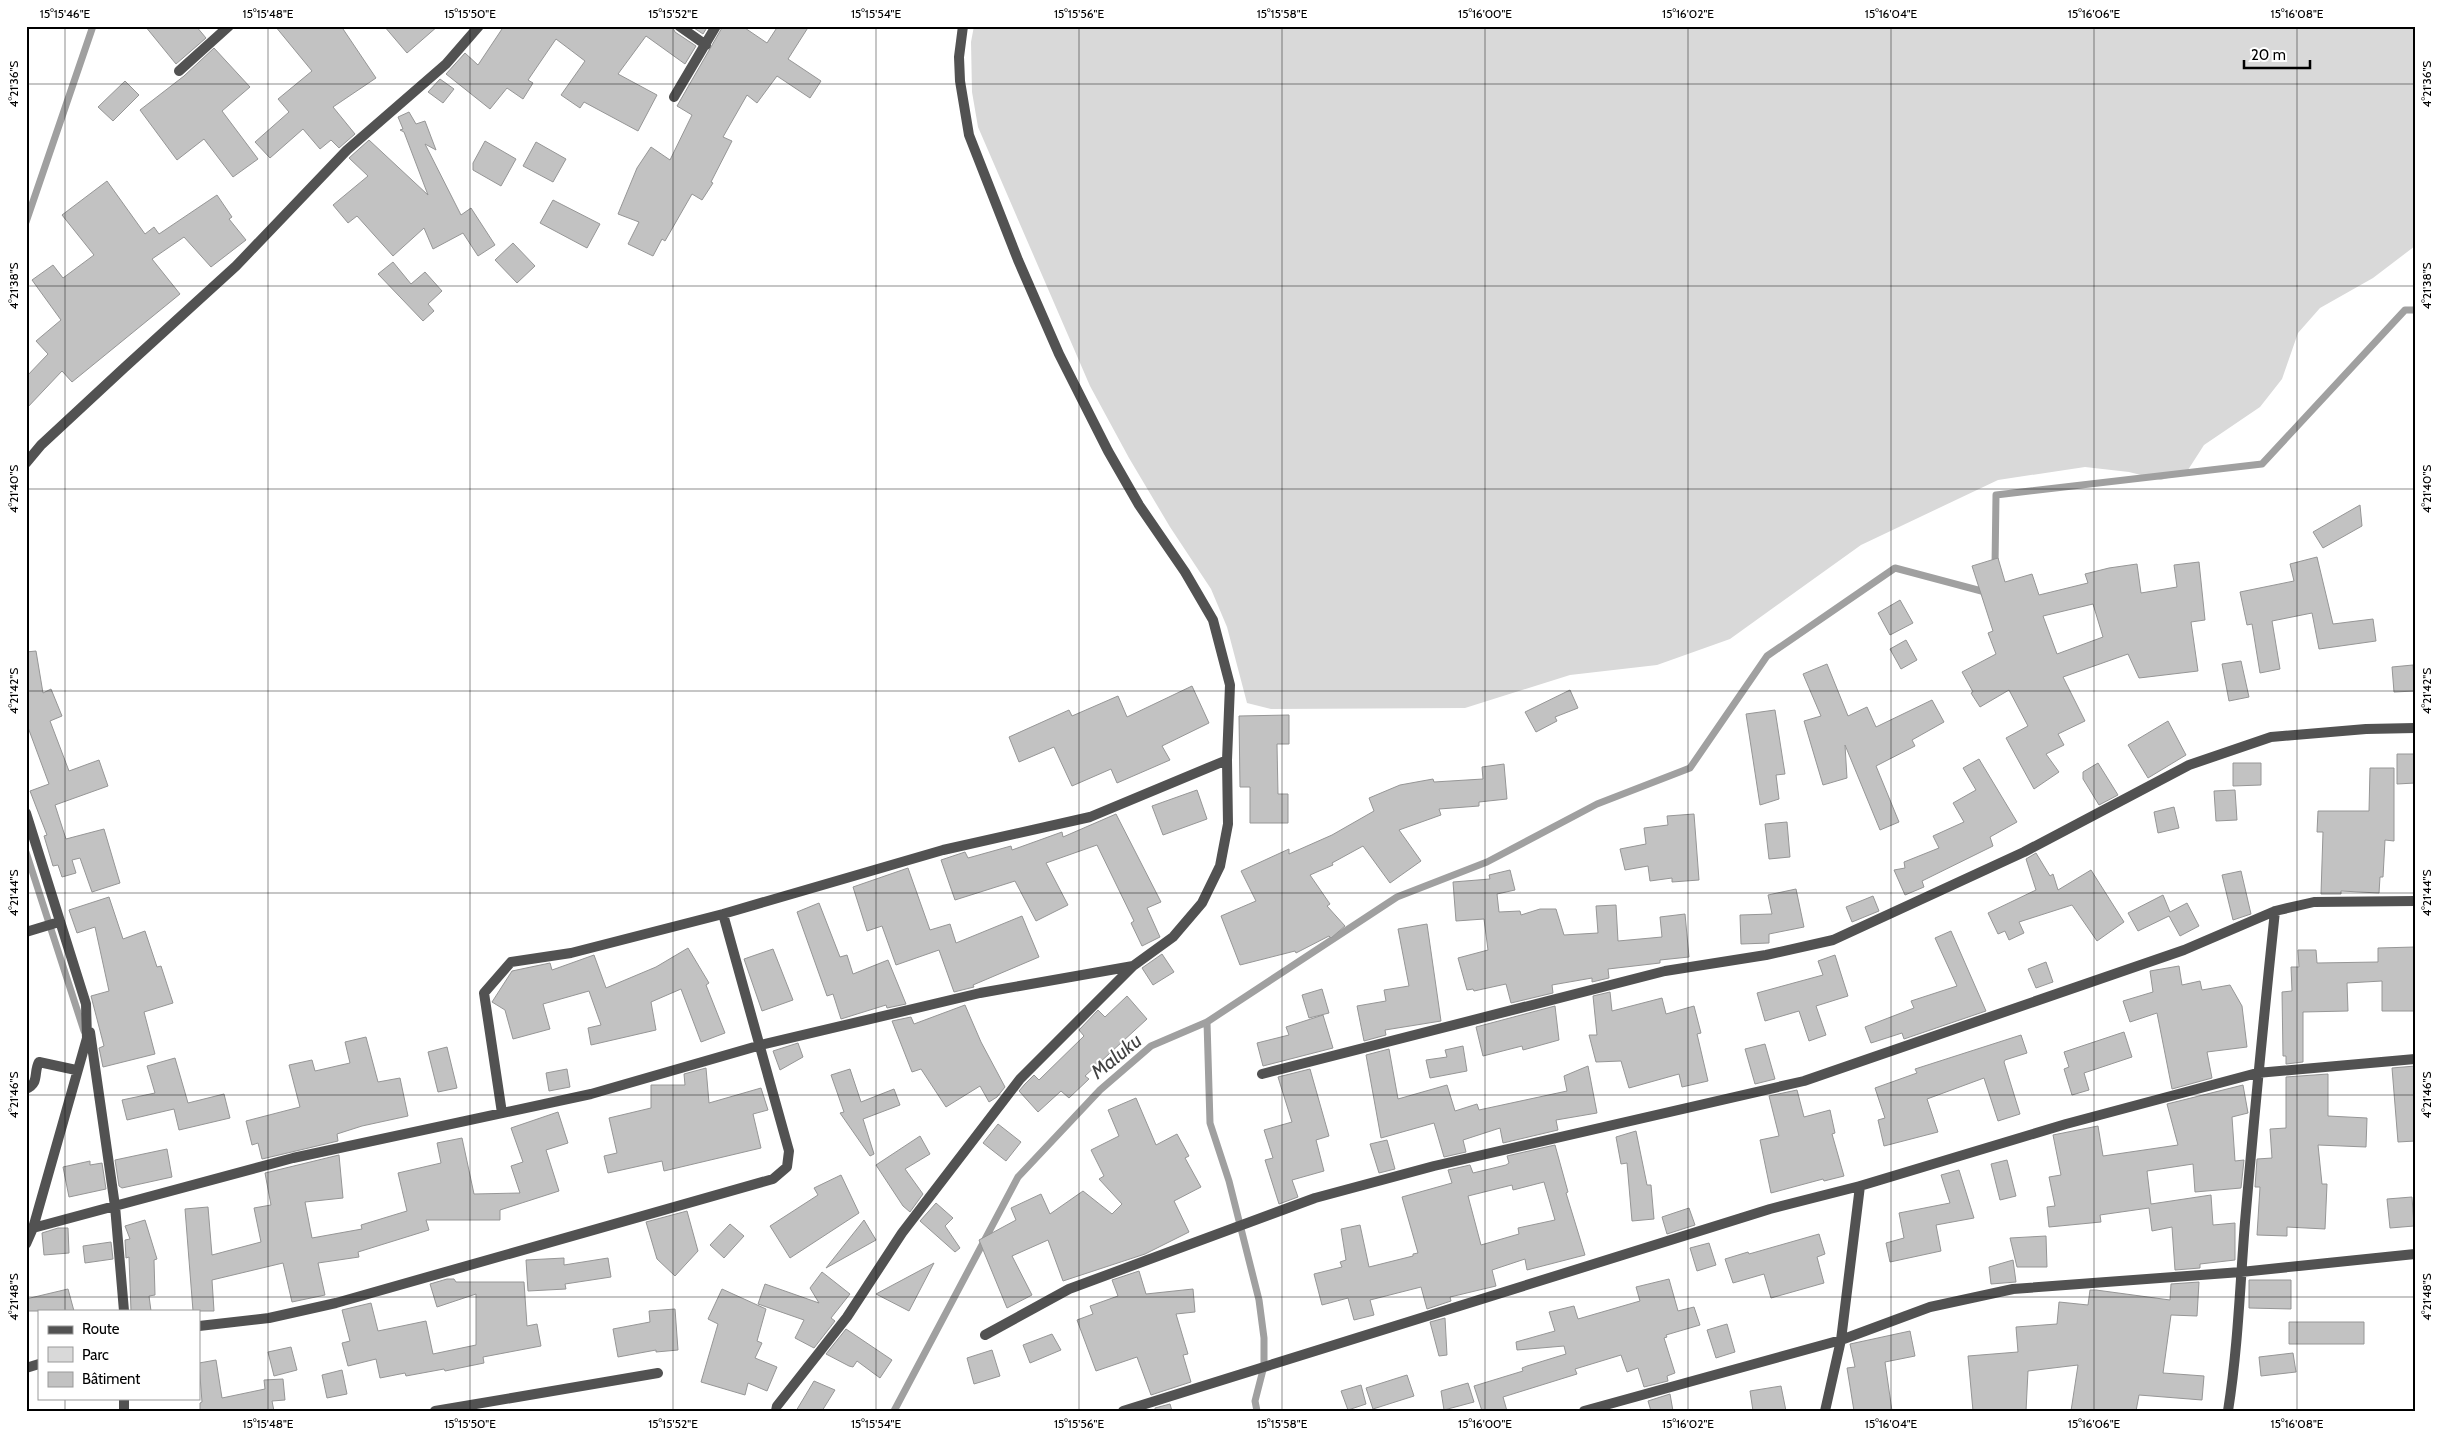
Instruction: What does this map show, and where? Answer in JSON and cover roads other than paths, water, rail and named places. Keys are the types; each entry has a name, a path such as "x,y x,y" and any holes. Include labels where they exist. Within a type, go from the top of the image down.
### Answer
{"street":[{"path":"179,70 229,26"},
{"path":"26,463 41,445 236,266 347,150 446,64 479,26"},
{"path":"679,26 706,45"},
{"path":"674,97 716,26"},
{"path":"776,1411 777,1406 848,1317 902,1233 1020,1079 1134,966 1172,936 1202,903 1220,866 1228,824 1227,760 1230,685 1213,620 1185,572 1139,505 1108,451 1059,354 1018,260 969,135 960,81 959,57 963,26"},
{"path":"1262,1074 1665,971 1766,956 1833,940 2024,852 2189,765 2270,737 2366,729 2415,728"},
{"path":"502,1113 484,993 511,962 571,952 723,914 943,850 1090,817 1227,760"},
{"path":"26,813 86,1004 116,1206 124,1310"},
{"path":"985,1335 1069,1289 1315,1198 1434,1166 1804,1081 2184,950 2274,912 2314,902 2415,901"},
{"path":"2228,1411 2236,1360 2257,1073 2274,912"},
{"path":"200,1326 268,1318 336,1303 773,1179 787,1167 789,1151 723,914"},
{"path":"26,932 59,922"},
{"path":"33,1228 293,1158 591,1094 760,1045 980,993 1134,966"},
{"path":"26,1244 33,1228 76,1070 87,1038 86,1004"},
{"path":"1123,1411 1760,1212 1860,1186 2066,1124 2257,1073 2415,1059"},
{"path":"26,1089 33,1086 37,1079 37,1065 39,1062 76,1070"},
{"path":"1825,1411 1841,1340 1860,1186"},
{"path":"1584,1411 1841,1340 1930,1307 2013,1289 2241,1272 2415,1254"},
{"path":"26,1368 38,1364"},
{"path":"435,1411 658,1373"}],"waterway":[{"path":"26,222 93,26"},
{"path":"1995,567 1996,495 2262,464 2405,310 2415,310"},
{"name":"Maluku","path":"894,1411 1018,1177 1100,1090 1151,1046 1207,1022 1397,897 1487,862 1597,804 1690,768 1767,656 1895,568 1989,593"},
{"path":"26,852 84,1031"},
{"path":"1207,1022 1210,1123 1229,1181 1259,1300 1264,1338 1264,1366 1255,1401 1257,1411"}]}
